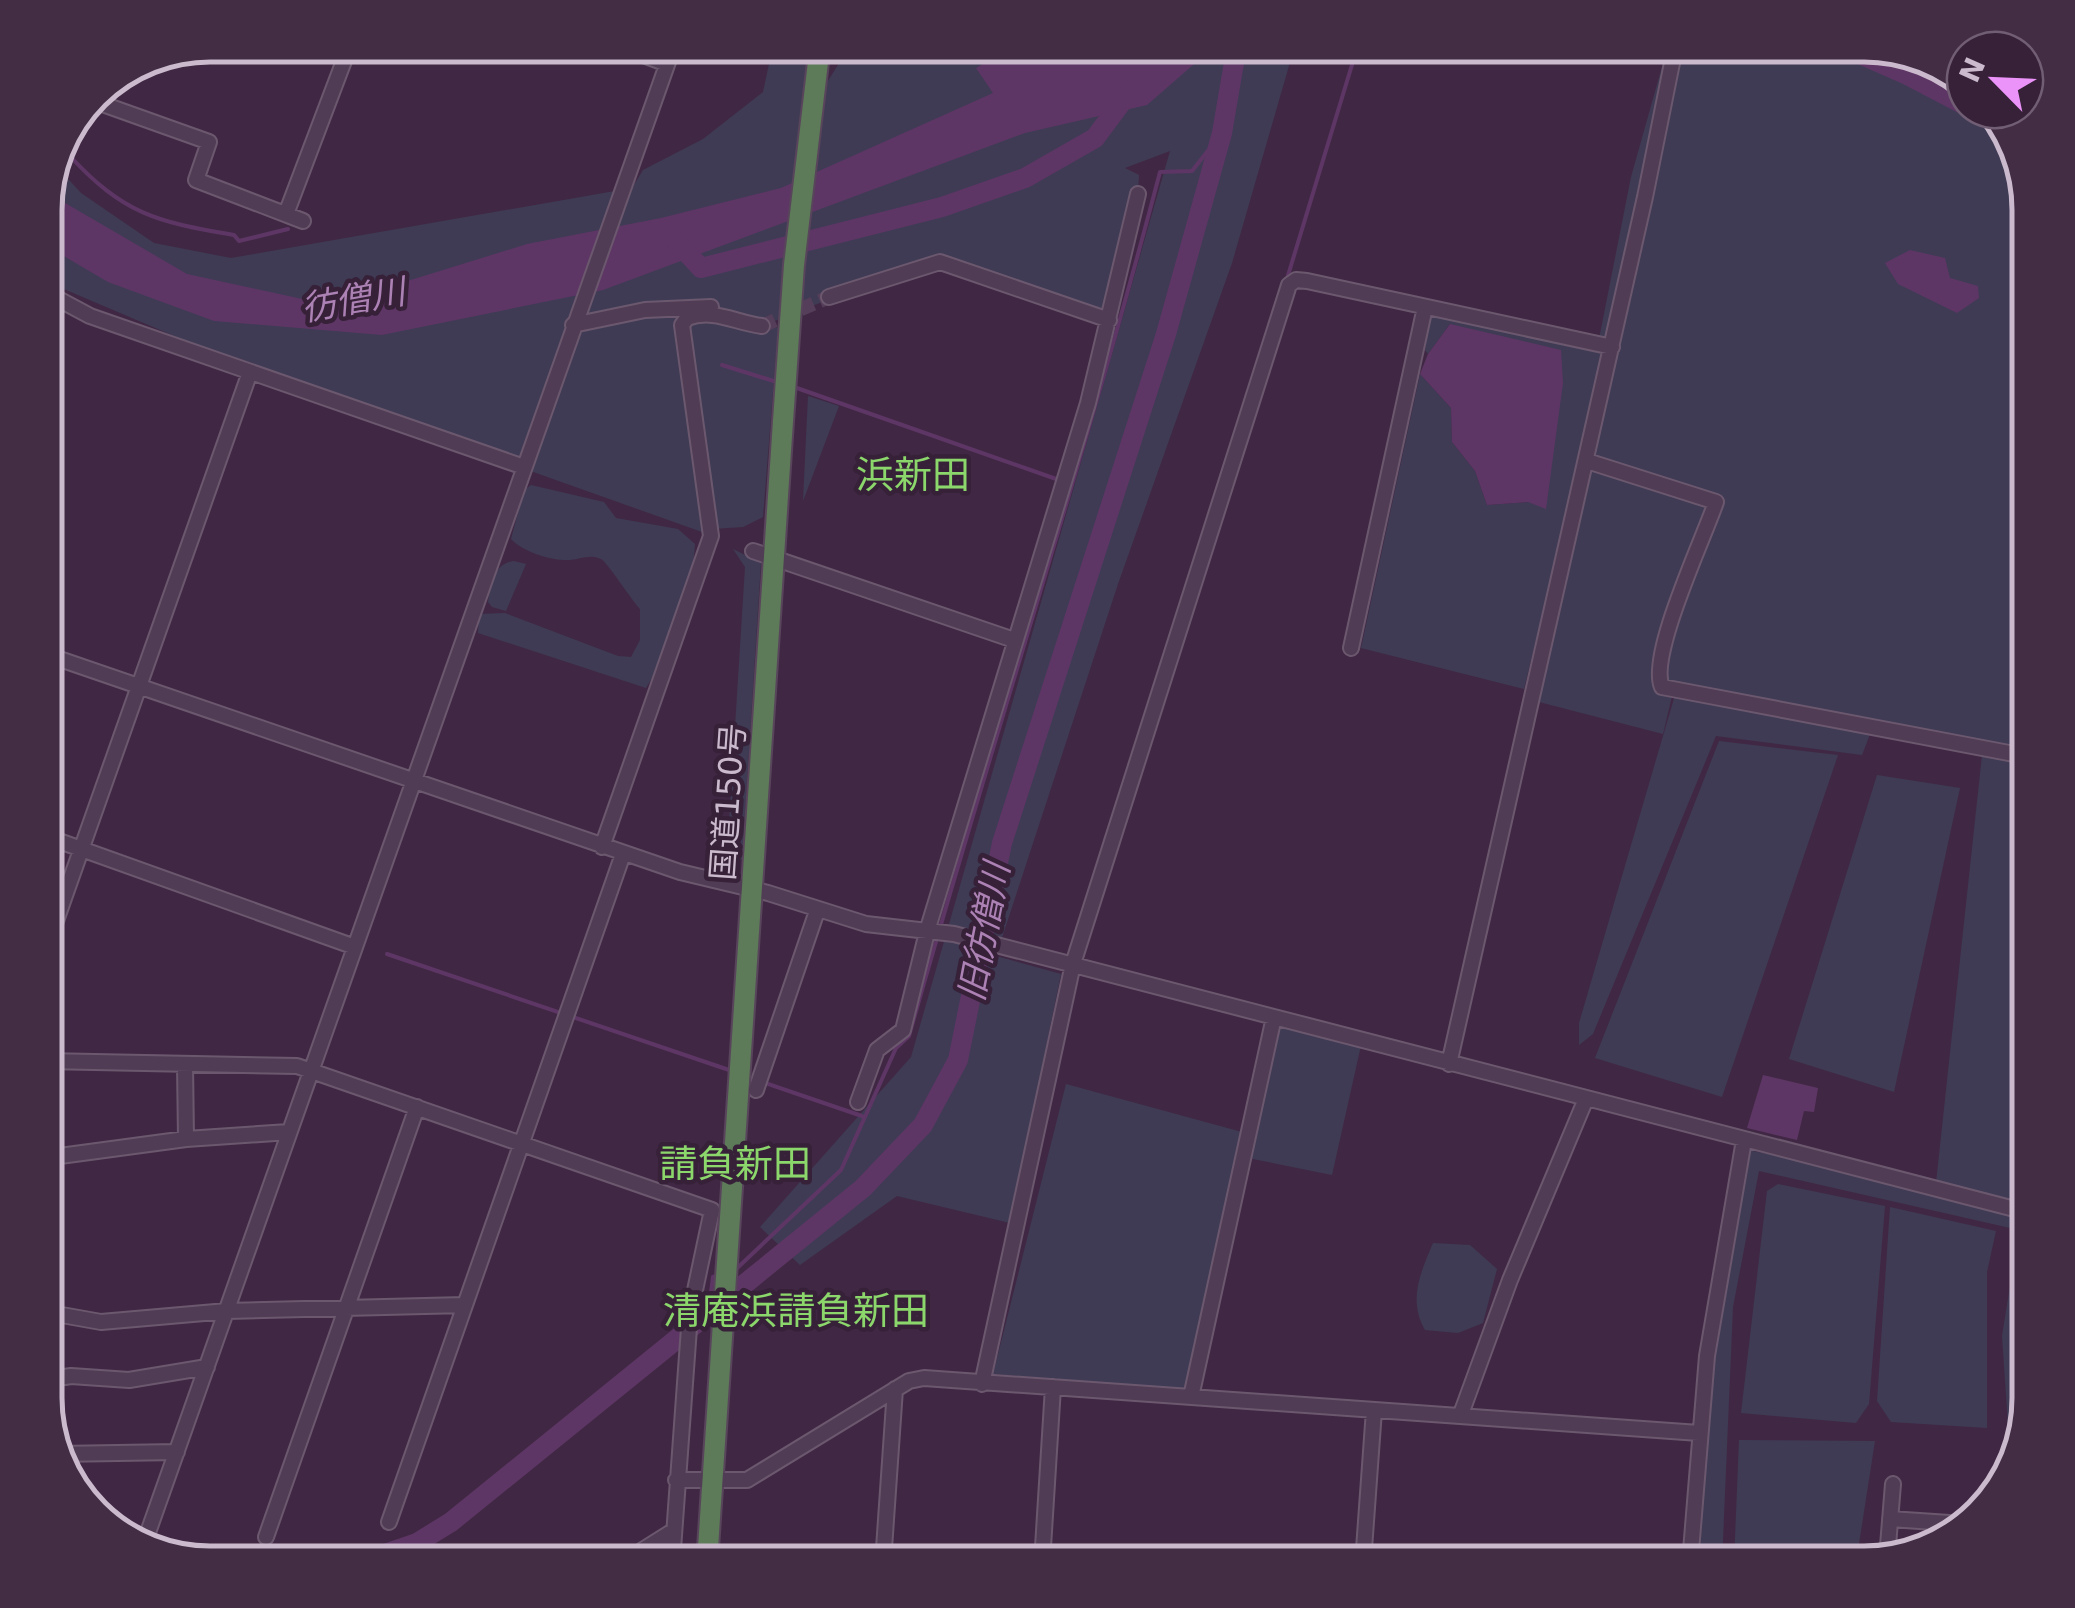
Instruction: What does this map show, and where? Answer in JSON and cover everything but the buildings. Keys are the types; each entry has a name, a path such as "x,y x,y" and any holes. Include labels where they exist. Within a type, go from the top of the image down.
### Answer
{"highway":[{"name":"国道150号","path":"707,1546 794,265 818,62"}],"street":[{"path":"286,214 344,62"},
{"path":"148,1531 667,64 662,62"},
{"path":"1448,1064 1588,462 1672,62"},
{"path":"107,105 210,142 196,180 303,220"},
{"path":"858,1102 877,1050 902,1030 928,928 1109,320 1138,194"},
{"path":"829,297 940,262 1109,320"},
{"path":"982,1384 1073,964 1289,285 1296,280 1308,281 1612,348"},
{"path":"63,301 90,316 524,467"},
{"path":"574,325 693,305 743,311 756,325 739,318 703,314 686,318 682,324 711,536 602,847"},
{"path":"1351,648 1425,307"},
{"path":"63,902 250,372"},
{"path":"1588,462 1716,502 1664,642 1656,676 1662,688 2012,754"},
{"path":"753,550 1014,640"},
{"path":"63,660 623,854 817,911 954,934 2012,1208"},
{"path":"63,842 355,948"},
{"path":"389,1522 623,854"},
{"path":"756,1090 817,911"},
{"path":"1191,1397 1274,1017"},
{"path":"63,1062 310,1070 712,1210 690,1314 673,1546"},
{"path":"184,1064 186,1139"},
{"path":"1461,1414 1510,1280 1584,1100"},
{"path":"266,1537 417,1107"},
{"path":"63,1156 186,1139 289,1132"},
{"path":"1691,1546 1707,1356 1744,1140"},
{"path":"63,1315 101,1322 226,1310 464,1305"},
{"path":"63,1377 129,1380 207,1367"},
{"path":"676,1480 747,1480 895,1389 924,1378 1699,1434"},
{"path":"1043,1546 1053,1387"},
{"path":"885,1546 895,1389"},
{"path":"1365,1546 1374,1410"},
{"path":"74,1454 177,1452"},
{"path":"1888,1544 1893,1484"},
{"path":"1890,1519 1944,1523"},
{"path":"650,1546 673,1532"}],"shaded area":[{"path":"769,62 810,62 805,96 826,84 840,62 1290,62 1232,263 1118,584 996,956 1061,974 1010,1223 897,1196 800,1265 760,1227 911,1057 1170,151 1125,168 1139,175 1138,194 1106,311 940,255 767,324 778,328 763,517 743,527 712,529 684,320 702,532 309,392 252,363 193,344 63,289 67,177 81,193 154,243 231,258 632,188 643,170 703,139 763,92"},
{"path":"1663,62 1893,65 1945,87 1945,130 1989,130 1997,145 2007,172 2012,211 2012,1206 1936,1183 1983,746 1872,729 1862,755 1716,736 1593,1034 1579,1045 1579,1023 1675,695 1673,692 1663,734 1539,702 1578,499 1566,518 1524,689 1361,648 1420,374 1451,408 1452,442 1475,471 1487,505 1529,502 1546,508 1450,324 1428,354 1425,350 1430,312 1598,344 1631,177"},
{"path":"808,396 839,406 803,501"},
{"path":"531,485 604,502 616,518 678,529 695,544 680,619 646,688 478,633 479,614 505,613 618,656 631,657 640,640 640,609 601,559 547,557 511,539 524,490"},
{"path":"733,549 761,563 742,859 726,871 745,567"},
{"path":"514,561 526,564 506,611 492,607 488,602 494,576 502,566"},
{"path":"1719,741 1838,755 1722,1097 1595,1058"},
{"path":"1877,775 1960,788 1894,1092 1789,1059"},
{"path":"1274,1017 1362,1041 1332,1175 1243,1157"},
{"path":"1066,1084 1242,1132 1184,1389 993,1374"},
{"path":"1747,1150 1888,1177 2012,1208 2012,1228 1759,1171 1733,1307 1723,1546 1696,1546 1702,1408"},
{"path":"1778,1184 1885,1206 1869,1404 1856,1423 1741,1413 1767,1191"},
{"path":"1890,1207 1996,1231 1987,1272 1987,1428 1891,1422 1877,1401"},
{"path":"1433,1243 1470,1245 1497,1269 1483,1323 1458,1333 1425,1330 1417,1297 1420,1276"},
{"path":"2012,1274 2008,1432 2002,1336"},
{"path":"1739,1440 1875,1441 1859,1546 1735,1546"}],"water":[{"path":"986,62 1196,62 1147,105 1025,133 603,290 382,335 214,321 108,282 63,256 63,202 187,274 330,305 527,244 661,218 781,188 993,93 976,68"},
{"path":"1853,62 1893,65 1930,78 1945,87 1945,106"},
{"path":"1910,250 1945,258 1950,278 1978,286 1979,298 1957,313 1898,284 1885,263"},
{"path":"1450,324 1561,350 1563,383 1546,509 1528,502 1487,505 1475,471 1452,442 1451,408 1420,374 1428,354"},
{"path":"1763,1075 1818,1088 1814,1112 1804,1111 1797,1140 1747,1128"}],"waterway":[{"name":"旧彷僧川","path":"408,1546 451,1522 863,1188 923,1125 958,1060 1002,843 1166,334 1222,133 1234,62"},
{"path":"1286,282 1353,62"},
{"name":"彷僧川","path":"676,241 701,268 942,207 1025,178 1095,138 1130,91"},
{"path":"733,1272 841,1170 896,1048 909,1036 1160,172 1192,171 1222,133"},
{"path":"73,159 124,203 162,219 234,235 239,241 288,229"},
{"path":"722,365 780,383"},
{"path":"794,387 1059,480"},
{"path":"387,954 735,1072"},
{"path":"120,1056 175,1057"},
{"path":"762,1082 862,1116"},
{"path":"708,1316 713,1277 719,1275"}],"tunnel":[{"path":"762,326 829,297"}],"district":[{"name":"浜新田","path":"913,475"},
{"name":"請負新田","path":"735,1164"},
{"name":"清庵浜請負新田","path":"796,1311"}]}
